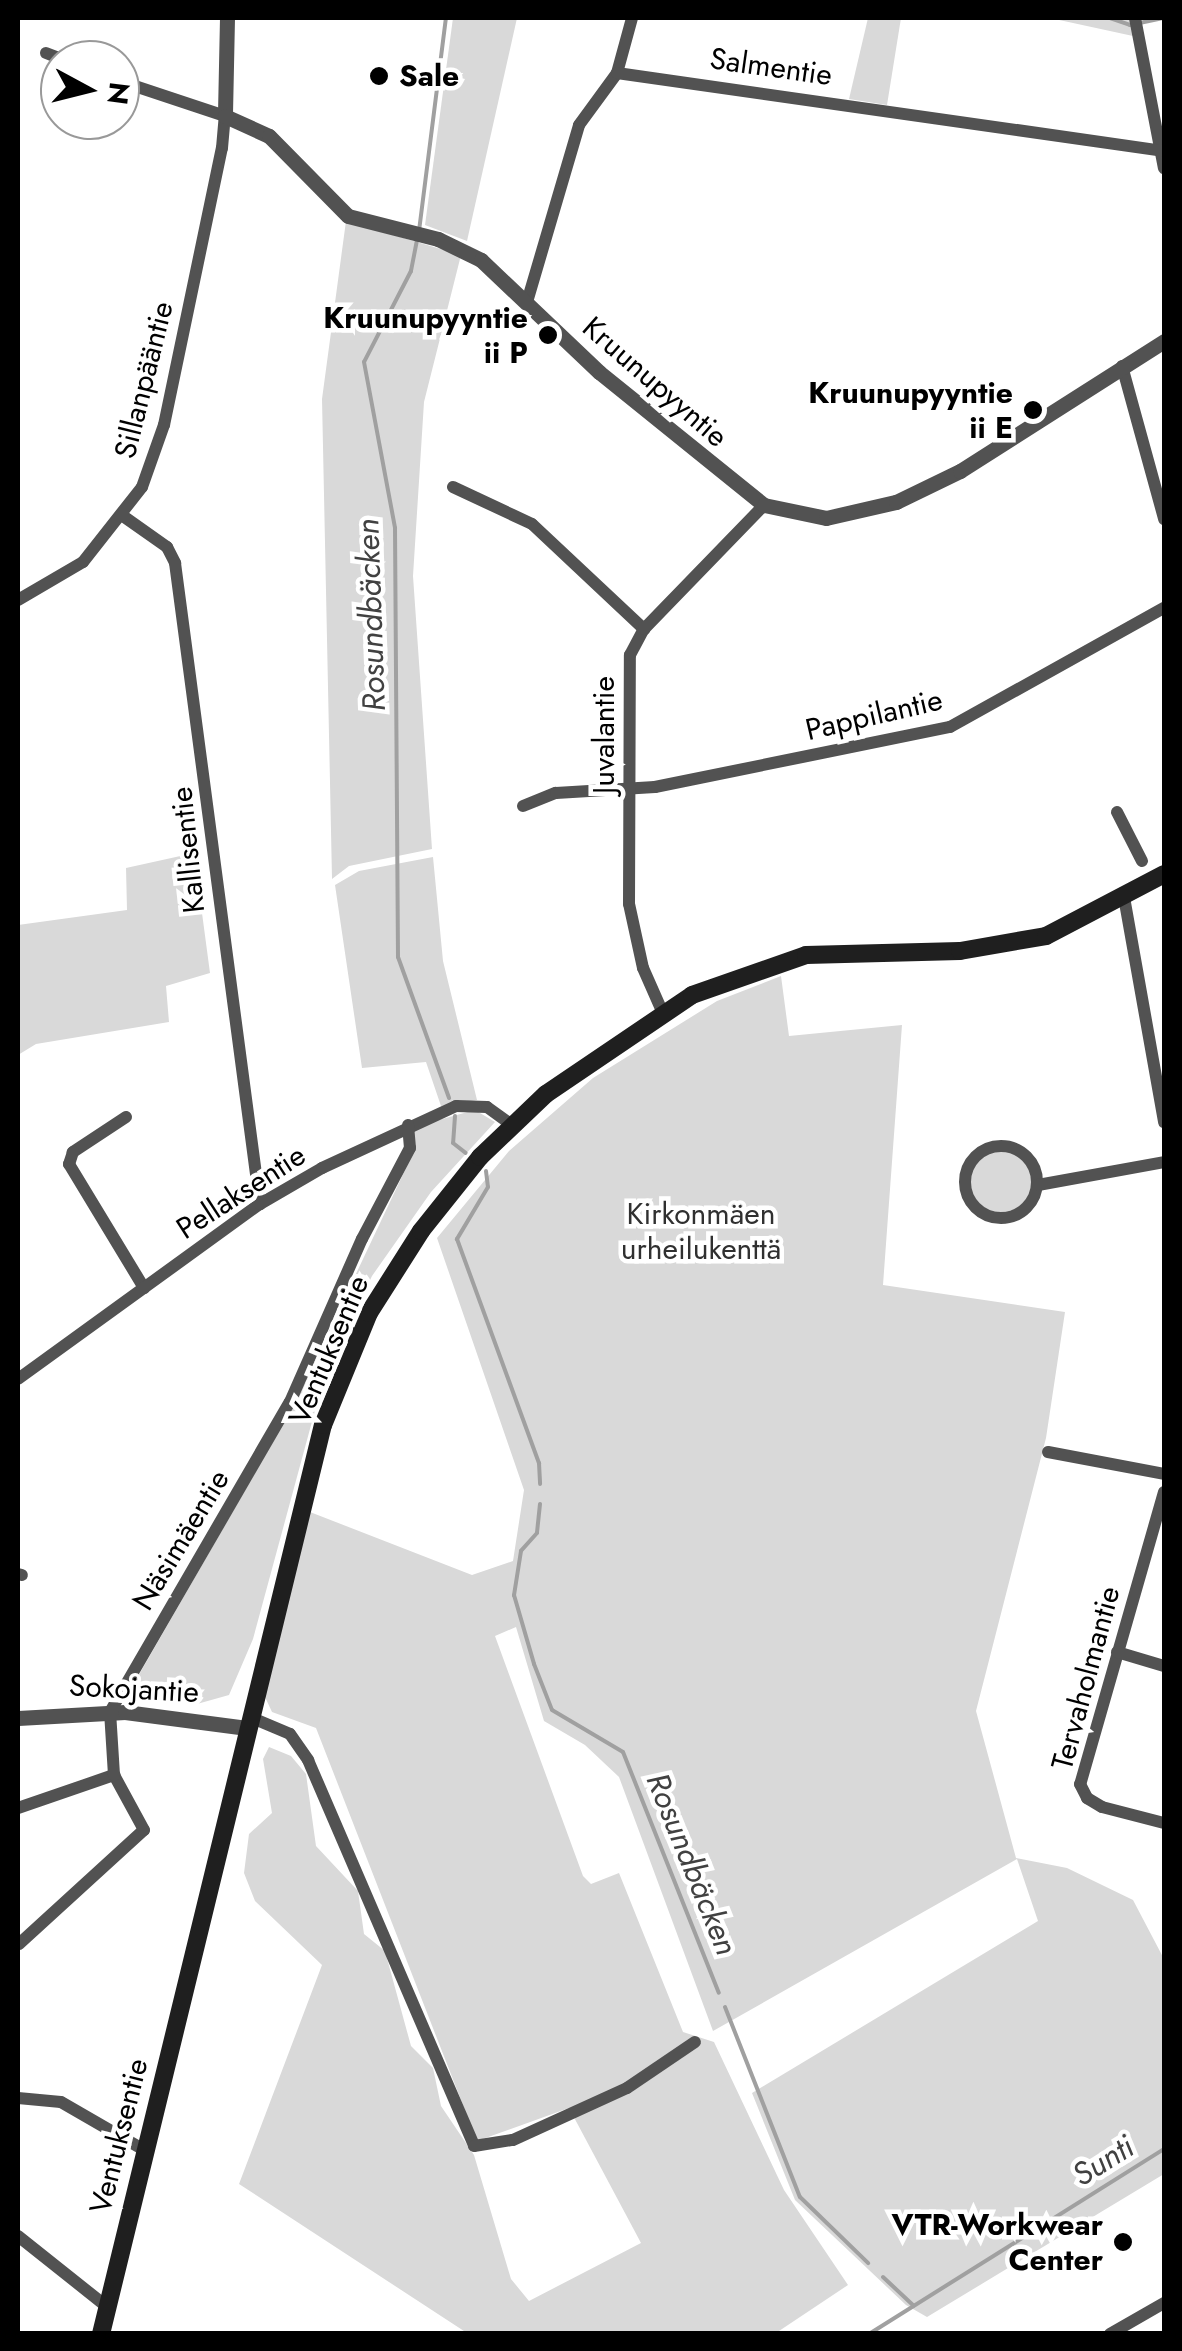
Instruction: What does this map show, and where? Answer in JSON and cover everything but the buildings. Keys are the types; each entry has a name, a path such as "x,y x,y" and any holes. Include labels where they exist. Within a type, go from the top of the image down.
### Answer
{"main road":[{"name":"Ventuksentie","path":"101,2334 323,1425 354,1344 421,1230 512,1124 662,1011 788,960 832,952 960,952 1018,942 1064,928 1164,874"}],"street":[{"path":"140,88 225,116 228,18"},
{"path":"527,302 580,125 617,72 632,18"},
{"path":"1136,23 1164,168"},
{"name":"Salmentie","path":"617,72 1163,150"},
{"name":"Kruunupyyntie","path":"225,116 270,136 319,194 348,216 429,236 481,260 599,372 764,505 826,518 896,502 960,471 1164,340"},
{"name":"Sillanpääntie","path":"18,600 62,580 123,516 142,486 164,425 225,116"},
{"path":"1122,366 1164,519"},
{"path":"454,486 532,524 644,629"},
{"name":"Juvalantie","path":"662,1011 631,926 628,669 644,629 764,505"},
{"name":"Kallisentie","path":"123,516 167,547 175,564 260,1204"},
{"name":"Pappilantie","path":"523,806 570,790 628,788 950,727 1164,608"},
{"path":"1117,812 1142,862"},
{"path":"1124,897 1164,1122"},
{"name":"Pellaksentie","path":"18,1379 260,1204 408,1125 474,1105 512,1124"},
{"path":"126,1117 72,1152 69,1164 144,1288"},
{"name":"Näsimäentie","path":"110,1712 290,1402 362,1239 410,1148 408,1125"},
{"path":"1038,1184 1030,1158 1010,1146 972,1154 967,1167 970,1200 992,1216 1018,1217 1038,1184 1164,1162"},
{"path":"1048,1452 1164,1474"},
{"name":"Tervaholmantie","path":"1164,1492 1080,1784 1087,1798 1102,1806 1164,1823"},
{"path":"1117,1652 1164,1666"},
{"path":"19,1944 144,1830 114,1775 110,1712"},
{"name":"Sokojantie","path":"18,1718 110,1712 248,1722"},
{"path":"248,1722 290,1734 308,1760 474,2146 513,2140 627,2088 695,2042"},
{"path":"18,1808 114,1775"},
{"path":"18,2098 61,2102 144,2150"},
{"path":"18,2236 106,2306"},
{"path":"1110,2334 1164,2302"}],"green space":[{"path":"453,18 517,18 467,241 425,225"},
{"path":"868,18 901,18 887,105 849,99"},
{"path":"1050,18 1130,18 1133,36"},
{"path":"346,221 461,255 424,402 413,576 432,849 349,866 332,879 322,399"},
{"path":"194,853 210,973 166,986 169,1022 36,1044 18,1055 18,925 127,910 126,868"},
{"path":"433,857 443,961 477,1100 441,1106 426,1062 362,1068 335,885 359,871"},
{"name":"Kirkonmäen urheilukenttä","path":"781,976 789,1036 902,1025 883,1285 1065,1312 1046,1438 976,1711 1016,1858 1067,1868 1133,1900 1164,1959 1164,2174 927,2317 906,2305 795,2200 752,2093 1038,1921 1017,1859 713,2031 619,1777 585,1745 544,1721 516,1627 495,1636 583,1876 591,1884 619,1873 683,2032 714,2042 784,2190 848,2285 776,2333 467,2333 239,2184 322,1965 255,1901 244,1873 249,1834 272,1813 263,1759 269,1747 291,1756 306,1774 316,1846 358,1891 364,1934 385,1951 411,2046 433,2068 441,2106 474,2155 511,2279 529,2301 641,2243 569,2108 477,2141 316,1728 272,1712 265,1697 310,1512 472,1575 513,1561 524,1490 437,1238 509,1151 593,1078 717,1001"},
{"path":"475,1110 495,1122 431,1192 372,1276 326,1370 253,1639 229,1695 197,1704 125,1699 294,1405 415,1149 413,1127"},
{"path":"1001,1150 1023,1159 1032,1181 1023,1203 1001,1212 979,1203 970,1181 979,1159"}],"waterway":[{"name":"Rosundbäcken","path":"419,231 446,18"},
{"path":"1110,18 1130,25 1164,18"},
{"name":"Rosundbäcken","path":"417,240 411,271 364,362 395,528 398,957 449,1098"},
{"path":"455,1116 453,1143 466,1153"},
{"name":"Rosundbäcken","path":"486,1171 488,1187 457,1239 539,1463 540,1484"},
{"name":"Rosundbäcken","path":"540,1504 537,1533 521,1551 514,1595 534,1664 552,1710 623,1752 719,1993"},
{"name":"Rosundbäcken","path":"725,2007 800,2197 868,2263"},
{"name":"Sunti","path":"869,2334 1164,2149"},
{"name":"Rosundbäcken","path":"883,2277 914,2306"}],"place":[{"name":"Sale","path":"379,76"},
{"name":"Kruunupyyntie ii P","path":"548,335"},
{"name":"Kruunupyyntie ii E","path":"1033,410"},
{"name":"VTR-Workwear Center","path":"1123,2242"}]}
